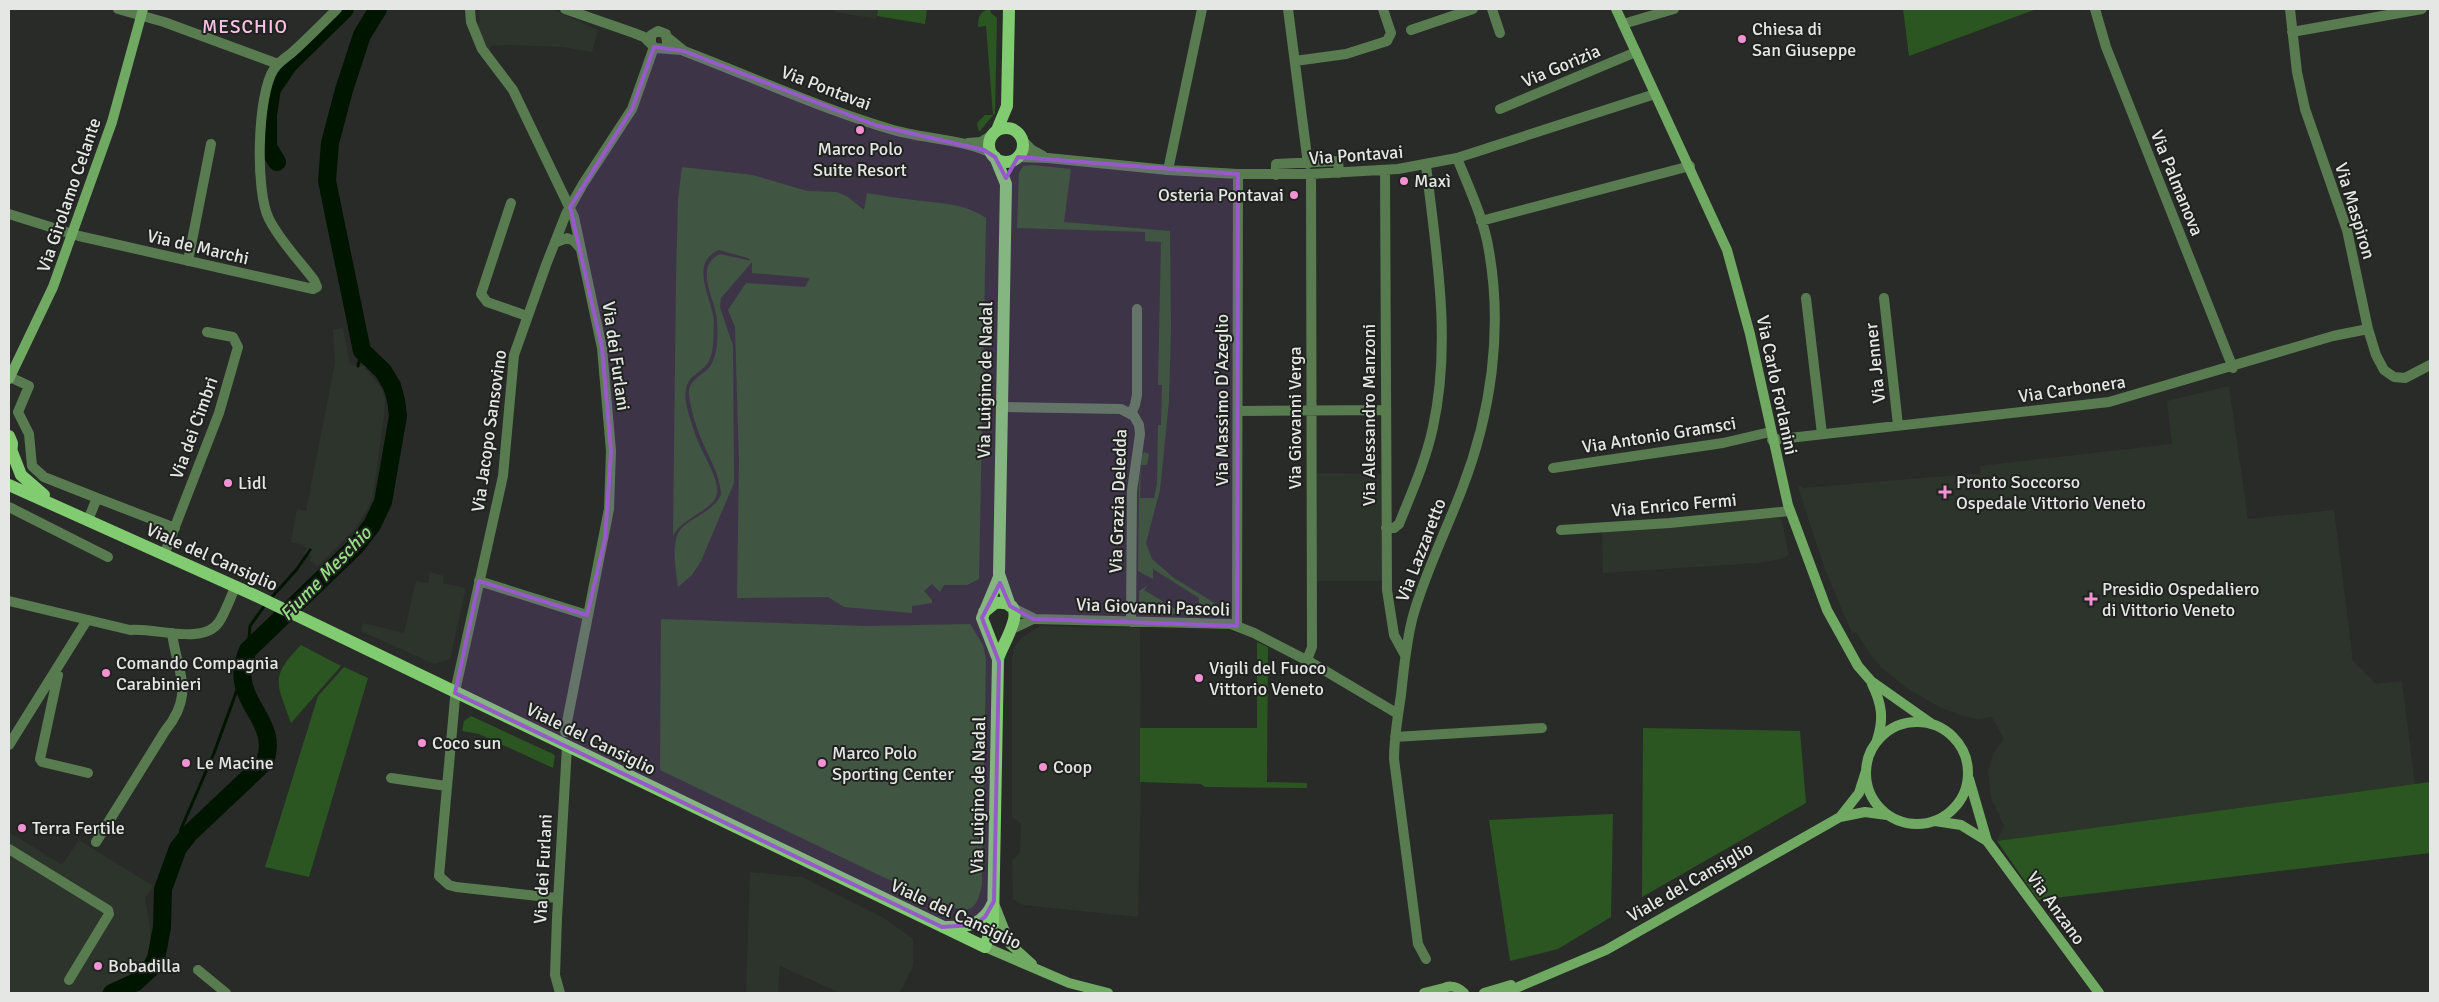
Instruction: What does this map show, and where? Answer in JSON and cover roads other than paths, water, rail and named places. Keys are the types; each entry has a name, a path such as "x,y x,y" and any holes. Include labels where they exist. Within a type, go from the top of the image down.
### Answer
{"main road":[{"path":"1007,108 1020,136 1022,150 1016,158 1003,161 994,156 990,145 1007,108 1009,9"},
{"name":"Via Carlo Forlanini","path":"1616,9 1690,166 1727,250 1750,334 1771,436 1790,510 1828,610 1858,666 1871,681 1932,724"},
{"name":"Via Girolamo Celante","path":"9,380 53,287 112,122 142,13"},
{"path":"995,133 1007,128 1020,136"},
{"name":"Via Luigino de Nadal","path":"994,156 1006,184"},
{"name":"Via Luigino de Nadal","path":"998,659 1016,620 999,577 1006,184 1016,158"},
{"name":"Viale del Cansiglio","path":"9,436 10,456 21,476 34,488 63,508"},
{"name":"Viale del Cansiglio","path":"9,485 236,586 985,948 1042,973 1108,993"},
{"name":"Via Luigino de Nadal","path":"985,948 992,930 994,902 998,659 982,618 999,577"},
{"path":"984,612 995,602 1010,607"},
{"path":"986,630 996,635 1006,634 1012,630"},
{"name":"Via Carlo Forlanini","path":"1871,681 1878,695 1882,712 1876,743"},
{"path":"1919,722 1932,724 1947,731 1957,740 1964,752 1968,775 1966,787 1954,808 1934,821 1912,823 1891,816 1873,797 1866,772 1871,752 1884,734 1901,724 1919,722"},
{"name":"Viale del Cansiglio","path":"1840,817 1859,793 1866,772"},
{"name":"Via Anzano","path":"1968,775 1987,841 2099,993"},
{"name":"Viale del Cansiglio","path":"1504,993 1606,950 1840,817 1865,812 1891,816"},
{"name":"Via Anzano","path":"1934,821 1961,825 1987,841"},
{"path":"942,927 974,925 985,917 994,902"},
{"name":"Via Luigino de Nadal","path":"994,902 1010,944 1018,954 1042,973"},
{"name":"Viale del Cansiglio","path":"1484,993 1555,972"},
{"path":"1424,993 1441,990 1450,986 1465,992"}],"street":[{"path":"118,9 142,13 278,64 294,52 337,9"},
{"name":"Via dei Furlani","path":"470,9 472,22 482,49 510,83 570,207 582,251 602,348 611,468 610,509 587,615 565,732"},
{"name":"Via Pontavai","path":"565,9 634,33 656,46 684,51 875,125 960,144 994,156"},
{"path":"1168,170 1202,9"},
{"path":"1288,9 1308,164"},
{"path":"1295,61 1346,54 1387,41 1391,33 1384,9"},
{"path":"1411,30 1473,9"},
{"path":"1492,9 1500,33"},
{"path":"1623,24 1674,9"},
{"name":"Via Palmanova","path":"2095,9 2106,47 2233,368"},
{"name":"Via Maspiron","path":"2290,9 2296,72 2305,109 2347,230 2368,329 2380,363 2389,375 2399,378 2405,378 2430,365"},
{"path":"2292,32 2422,9"},
{"path":"656,31 664,32 668,38 666,45 656,46 650,37 656,31"},
{"name":"Via Pontavai","path":"668,38 684,51"},
{"name":"Via Jacopo Sansovino","path":"557,898 456,886 443,881 439,876 438,866 456,693 503,476 512,364 527,316 570,207 632,108 656,46"},
{"name":"Via Gorizia","path":"1500,109 1636,52"},
{"name":"Via de Marchi","path":"9,214 72,234 313,289 317,287 314,280 268,218 262,199 259,170 263,105 269,78 278,64"},
{"name":"Via Pontavai","path":"1016,158 1048,158 1168,170 1238,174 1276,175 1385,170 1426,165 1457,158 1655,94"},
{"name":"Via Pontavai","path":"960,144 977,143 995,133"},
{"name":"Via Pontavai","path":"1020,136 1036,152 1048,158"},
{"path":"188,261 211,144"},
{"name":"Via Lazzaretto","path":"1426,960 1418,944 1394,758 1395,737 1405,655 1419,599 1472,462 1487,397 1494,347 1495,303 1489,251 1481,221 1457,158"},
{"path":"1276,175 1276,164 1308,164 1338,161 1339,173"},
{"path":"1386,528 1394,528 1399,524 1430,442 1437,403 1440,352 1440,300 1426,165"},
{"path":"1481,221 1690,166"},
{"name":"Via Alessandro Manzoni","path":"1385,170 1386,528 1389,607 1396,640 1405,655"},
{"name":"Via Massimo D'Azeglio","path":"1237,626 1238,174"},
{"name":"Via Giovanni Verga","path":"1307,660 1312,646 1312,174"},
{"path":"511,203 480,294 487,302 527,316"},
{"path":"555,243 565,238 571,239 582,251"},
{"path":"1806,298 1822,434"},
{"name":"Via Jenner","path":"1884,298 1898,425"},
{"name":"Via Grazia Deledda","path":"1131,414 1137,395 1137,309"},
{"name":"Via Carbonera","path":"1771,436 1822,434 2109,402 2233,368 2333,336 2368,329"},
{"name":"Via dei Cimbri","path":"164,555 219,413 238,347 233,338 207,332"},
{"path":"9,380 29,386 19,415 29,434 29,457 34,470 44,478 175,528"},
{"name":"Via Grazia Deledda","path":"1003,407 1116,409 1131,414 1137,422 1140,434 1132,491 1131,622"},
{"path":"1238,410 1385,410"},
{"name":"Via Antonio Gramsci","path":"1553,468 1771,436"},
{"path":"88,520 97,498"},
{"path":"9,507 108,557"},
{"name":"Via Enrico Fermi","path":"1561,530 1670,523 1790,510"},
{"path":"479,581 587,615"},
{"path":"9,601 130,630 144,628 192,634 210,630 220,620 236,586"},
{"name":"Via Giovanni Pascoli","path":"1010,607 1033,619 1200,622 1237,626 1307,660 1398,714"},
{"name":"Via Giovanni Pascoli","path":"1012,630 1033,619"},
{"path":"9,745 60,667 87,620"},
{"path":"96,842 164,731 177,715 182,679 172,633"},
{"path":"60,667 40,759 42,762 88,773"},
{"path":"1395,737 1542,728"},
{"name":"Via dei Furlani","path":"560,993 555,975 557,898 567,747"},
{"path":"391,778 446,786"},
{"path":"9,849 108,910 110,914 69,980"},
{"path":"198,970 226,993"}],"waterway":[{"path":"277,162 268,147 268,115 272,89 289,64 345,9"},
{"name":"Fiume Meschio","path":"112,993 136,982 150,969 156,959 162,927 163,889 178,848 190,833 265,762 268,746 266,732 247,696 243,683 243,668 248,650 356,546 372,525 383,502 398,416 396,400 392,386 383,371 362,351 327,181 330,143 344,90 362,35 378,9"},
{"path":"358,366 362,351"},
{"path":"271,598 297,569 310,550"},
{"path":"248,650 250,626 265,605"},
{"path":"178,848 181,829 214,753 241,679"}],"place":[{"name":"Chiesa di San Giuseppe","path":"1742,39"},
{"name":"Marco Polo Suite Resort","path":"860,130"},
{"name":"Maxì","path":"1404,181"},
{"name":"Osteria Pontavai","path":"1294,195"},
{"name":"Lidl","path":"228,483"},
{"name":"Pronto Soccorso Ospedale Vittorio Veneto","path":"1945,492"},
{"name":"Presidio Ospedaliero di Vittorio Veneto","path":"2091,599"},
{"name":"Comando Compagnia Carabinieri","path":"106,673"},
{"name":"Vigili del Fuoco Vittorio Veneto","path":"1199,678"},
{"name":"Coco sun","path":"422,743"},
{"name":"Le Macine","path":"186,763"},
{"name":"Marco Polo Sporting Center","path":"822,763"},
{"name":"Coop","path":"1043,767"},
{"name":"Terra Fertile","path":"22,828"},
{"name":"Bobadilla","path":"98,966"}],"district":[{"name":"MESCHIO","path":"245,26"}]}
